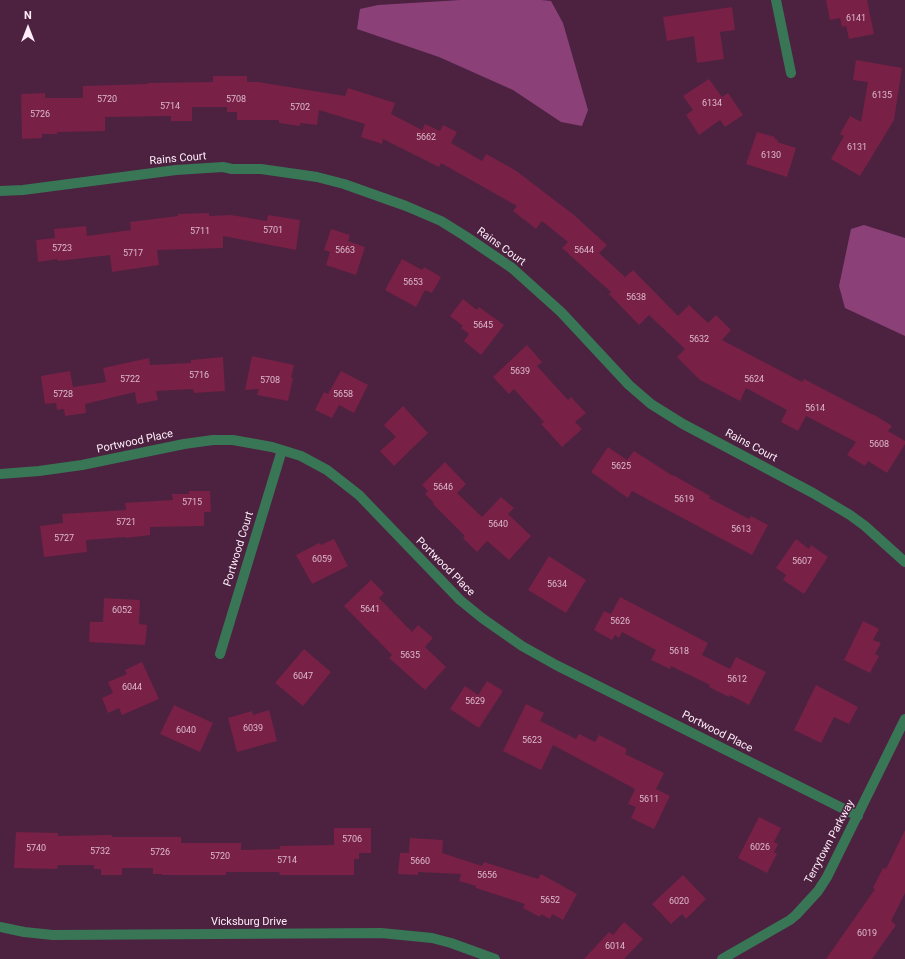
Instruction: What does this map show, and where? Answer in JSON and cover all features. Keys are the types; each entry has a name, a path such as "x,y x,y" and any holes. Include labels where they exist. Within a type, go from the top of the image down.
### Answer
{"street":[{"path":"776,0 791,73"},
{"name":"Rains Court","path":"0,190 23,190 176,170 223,167 232,169 261,169 316,177 344,184 406,206 440,221 504,262 547,299 629,385 651,404 684,424 813,493 850,515 865,526 905,562"},
{"name":"Portwood Place","path":"0,474 39,471 82,465 184,444 213,440 243,442 272,447 301,456 327,470 359,495 460,600 482,618 522,646 858,816"},
{"name":"Portwood Court","path":"220,654 282,450"},
{"name":"Terrytown Parkway","path":"722,959 790,920 808,903 823,885 905,719"},
{"name":"Vicksburg Drive","path":"0,927 24,932 53,935 381,933 432,938 495,959"}],"shaded area":[{"path":"461,0 551,1 563,23 588,110 582,126 561,122 513,90 439,57 357,29 360,9 378,5"},
{"path":"864,225 905,238 905,336 845,308 839,286 851,229"}],"building":[{"path":"826,0 867,0 874,34 849,39 846,26 842,27 840,18 830,20"},
{"path":"732,7 735,30 720,32 724,59 697,63 694,36 667,41 663,17"},
{"path":"856,60 902,68 894,120 860,176 831,159 844,136 840,134 850,116 861,122 868,82 853,80"},
{"path":"213,76 247,76 247,82 258,82 345,96 348,88 395,103 391,114 422,130 425,124 440,131 443,125 457,132 451,143 482,161 486,154 515,170 574,215 607,245 599,253 625,277 633,270 678,316 689,305 708,323 716,315 731,330 722,340 802,382 804,379 873,414 892,426 888,431 905,441 905,444 887,473 868,461 865,466 847,455 856,442 806,416 798,431 781,422 787,410 746,388 740,401 700,380 677,357 685,349 649,315 639,325 609,294 611,292 562,248 568,242 542,221 536,229 513,211 517,206 441,163 439,167 383,139 382,144 361,137 365,124 319,110 317,125 300,123 300,126 279,123 279,120 237,120 237,112 227,112 227,107 192,107 192,121 171,121 171,116 105,117 105,131 57,132 57,134 42,134 42,138 22,139 21,94 45,93 45,98 83,98 83,86 213,82"},
{"path":"709,79 722,97 728,93 743,115 725,127 720,120 699,135 686,115 693,110 683,96"},
{"path":"757,132 775,137 775,139 778,140 777,142 796,148 787,177 746,164"},
{"path":"209,213 209,216 231,215 267,221 268,215 300,220 296,250 223,236 223,248 157,250 159,265 112,272 110,255 38,262 36,240 55,238 54,229 86,226 87,236 131,230 130,222 178,216 178,214"},
{"path":"331,229 350,235 348,241 365,247 356,275 326,265 330,252 324,250"},
{"path":"402,259 422,270 424,267 441,277 432,293 425,290 416,307 385,290"},
{"path":"463,299 477,310 479,307 504,325 481,355 464,341 469,334 461,328 463,326 450,316"},
{"path":"527,345 542,362 537,366 568,400 571,397 586,413 575,422 582,429 562,447 541,424 544,422 514,389 509,394 493,377"},
{"path":"252,356 294,365 288,401 257,395 259,389 245,390"},
{"path":"223,357 225,391 194,393 193,389 156,391 158,400 137,404 135,392 85,404 86,413 65,416 64,409 57,410 56,403 45,404 41,376 70,371 73,387 106,382 103,368 149,358 150,365 191,363 191,360"},
{"path":"341,371 368,385 354,413 339,405 332,418 315,410 324,392 328,394"},
{"path":"403,406 428,433 394,466 380,451 396,437 384,425"},
{"path":"608,447 627,460 634,451 673,476 710,496 709,498 749,519 751,516 768,525 752,555 632,491 628,498 591,472"},
{"path":"445,462 466,484 457,493 482,517 501,497 514,508 508,514 531,536 509,560 487,541 477,552 463,538 465,536 425,494 428,491 422,485"},
{"path":"189,491 210,491 211,512 204,512 204,526 150,527 150,535 86,540 87,552 44,557 40,526 63,523 62,514 126,510 125,503 173,500 172,494 189,494"},
{"path":"334,539 348,566 312,584 296,555 319,543 321,545"},
{"path":"796,539 809,549 811,545 828,557 804,594 783,580 786,575 776,568"},
{"path":"549,556 586,580 566,613 528,590"},
{"path":"371,580 384,593 379,598 412,632 418,625 433,638 425,647 446,667 425,690 389,658 392,655 344,606"},
{"path":"620,597 708,643 702,655 730,669 736,657 766,672 749,705 730,695 729,697 709,687 710,685 671,666 670,669 651,660 656,650 622,632 619,638 615,635 612,640 594,630 604,611 611,614"},
{"path":"104,598 140,600 139,624 147,625 145,645 89,642 90,622 103,622"},
{"path":"863,621 879,629 873,640 881,643 875,654 879,656 870,673 844,660"},
{"path":"304,649 331,672 303,706 275,683"},
{"path":"142,662 159,699 122,715 119,708 108,713 102,698 113,693 108,682 127,674 125,670"},
{"path":"487,681 503,691 479,728 450,709 465,686 478,695"},
{"path":"816,685 858,707 849,724 834,717 821,743 794,730"},
{"path":"526,704 544,713 540,721 576,739 579,734 595,742 599,735 627,749 625,754 664,773 656,789 670,796 654,829 631,818 636,807 628,804 635,789 553,745 541,770 503,751"},
{"path":"174,705 213,723 200,752 160,734"},
{"path":"269,710 277,741 237,752 228,718 252,711 253,715"},
{"path":"759,817 781,828 774,842 778,844 774,852 777,854 767,873 738,858"},
{"path":"334,828 371,828 371,853 359,853 359,859 354,859 354,875 280,875 279,872 226,872 226,875 162,875 153,874 153,868 122,868 122,875 101,875 101,869 94,869 94,865 58,865 57,869 14,868 16,832 58,833 58,836 112,835 112,837 181,837 181,843 241,843 241,850 280,849 280,846 334,845"},
{"path":"905,830 905,893 891,921 896,925 872,959 826,959 875,889 873,888 883,868 886,869"},
{"path":"410,838 443,840 442,853 482,866 484,862 538,879 541,874 577,894 563,920 552,914 550,919 541,914 540,917 523,908 525,904 459,881 461,874 418,872 418,875 398,874 400,853 409,853"},
{"path":"683,875 706,899 686,919 682,914 671,924 652,904"},
{"path":"624,922 643,939 624,959 584,959 609,932 613,935"}]}
